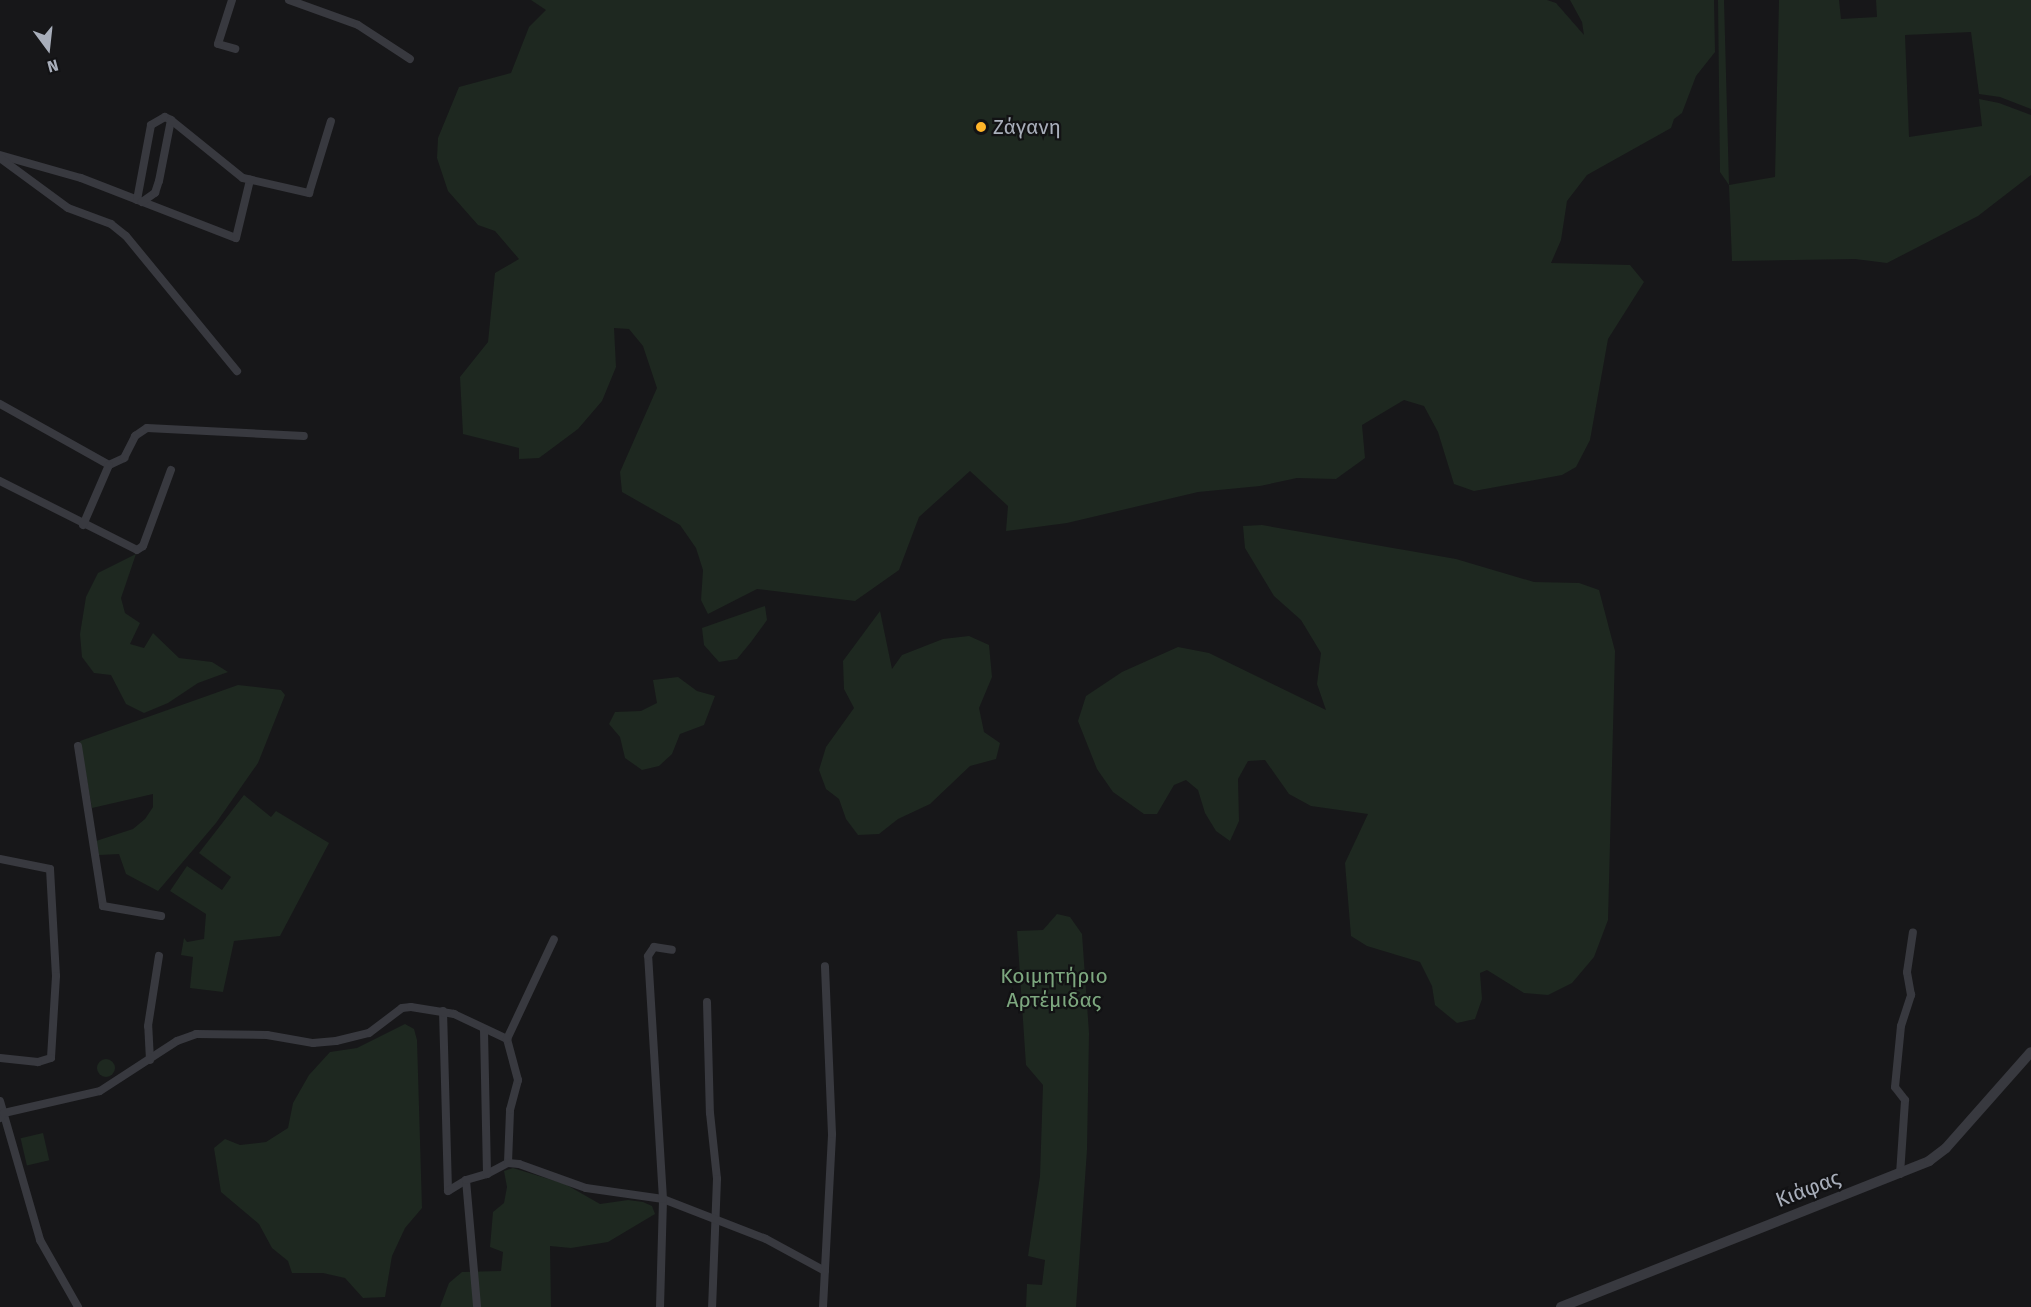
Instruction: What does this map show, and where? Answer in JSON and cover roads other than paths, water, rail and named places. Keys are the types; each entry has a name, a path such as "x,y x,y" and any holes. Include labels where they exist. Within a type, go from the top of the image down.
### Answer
{"street":[{"path":"232,0 218,44 235,48"},
{"path":"289,0 358,25 410,58"},
{"path":"139,201 151,125 165,117 231,171 250,180 309,194 331,120"},
{"path":"139,201 155,193 171,120"},
{"path":"0,156 139,201 236,238 250,180"},
{"path":"0,156 68,208 111,224 126,236 237,371"},
{"path":"0,404 109,465"},
{"path":"83,525 109,465 124,458 135,436 147,428 304,436"},
{"path":"0,481 83,525 140,549 171,470"},
{"path":"78,747 103,906 161,916"},
{"path":"0,859 50,869 56,976 51,1058 38,1062 0,1058"},
{"path":"1900,1174 1905,1102 1895,1087 1901,1026 1911,995 1907,969 1913,932"},
{"path":"508,1163 510,1110 518,1080 507,1039 554,939"},
{"path":"660,1307 663,1199 648,956 654,946 672,950"},
{"path":"150,1060 148,1026 159,956"},
{"path":"823,1307 832,1134 825,966"},
{"path":"707,1002 716,1218 712,1307"},
{"path":"2,1115 100,1091 177,1041 196,1034 267,1035 313,1043 336,1041 369,1033 402,1008 443,1011 507,1039"},
{"path":"443,1011 447,1191 466,1180 487,1174 508,1163 586,1188 663,1199 716,1218 810,1260 825,1271"},
{"path":"484,1030 487,1174"},
{"name":"Κιάφας","path":"1562,1307 1929,1161 1946,1148 2031,1052"},
{"path":"0,1101 2,1115 40,1240 78,1307"},
{"path":"466,1180 477,1307"}],"place":[{"name":"Ζάγανη","path":"981,127"}],"park label":[{"name":"Κοιμητήριο Αρτέμιδας","path":"1054,988"}]}
